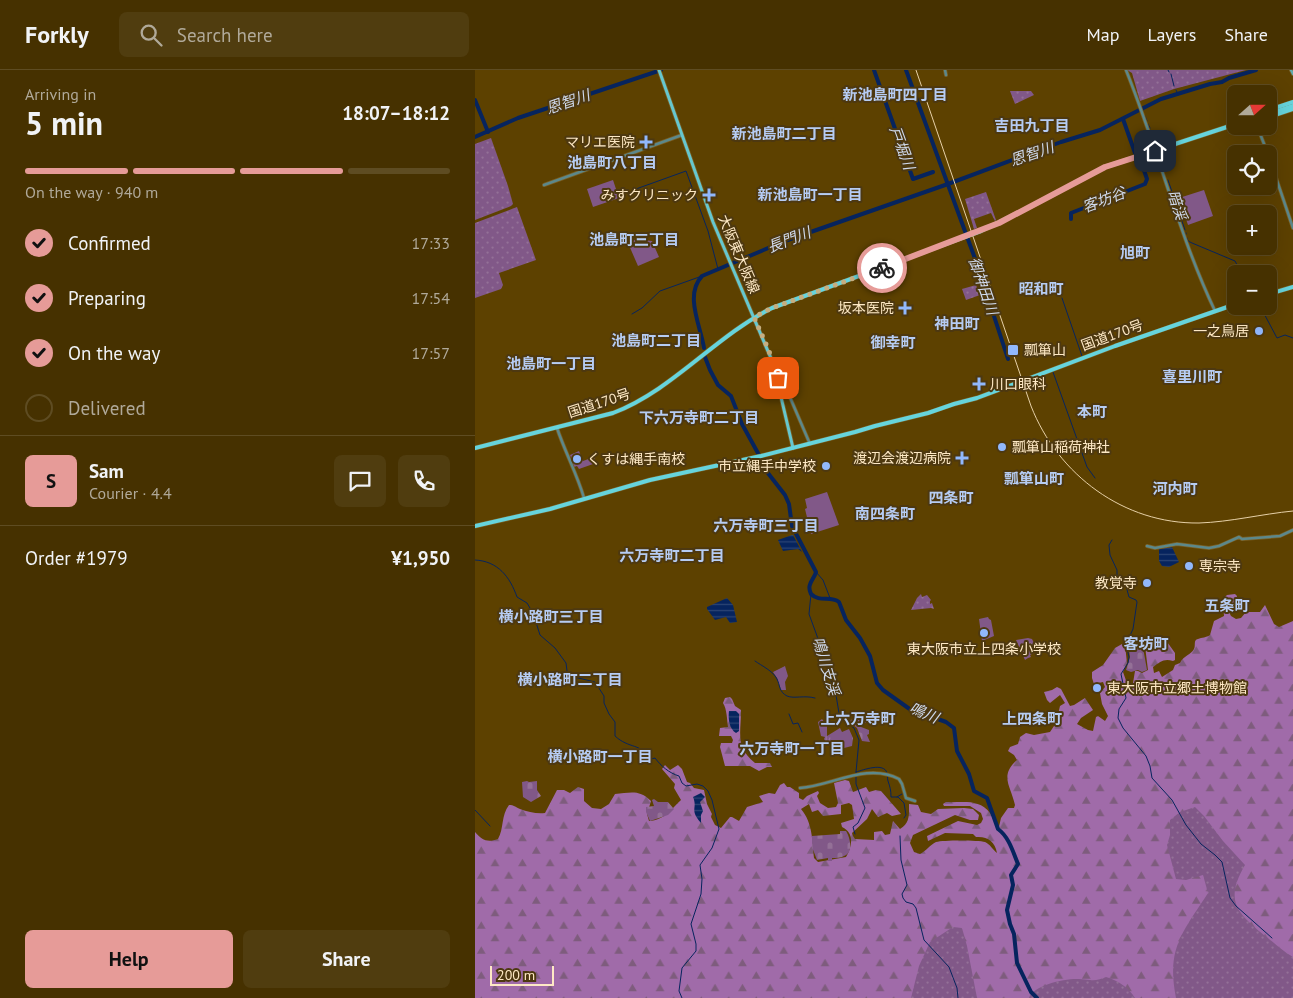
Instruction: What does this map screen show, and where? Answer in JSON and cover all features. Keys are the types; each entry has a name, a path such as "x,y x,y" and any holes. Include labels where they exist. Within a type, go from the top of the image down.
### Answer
{"highway":[{"path":"1277,111 1293,106"},
{"name":"国道170号","path":"475,448 613,413 642,400 754,317 793,300 999,223 1105,167 1227,127"},
{"path":"1277,292 1293,287"},
{"name":"国道170号","path":"475,526 518,517 650,480 759,457 928,414 1227,307"}],"main road":[{"name":"大阪東大阪線","path":"659,70 711,216 769,351 778,378 793,448"},
{"path":"1291,70 1293,74"}],"street":[{"path":"945,70 947,75"},
{"path":"1126,70 1197,274 1215,311"},
{"path":"544,184 682,134"},
{"path":"1277,181 1293,228"},
{"path":"778,378 781,378 783,381 810,444"},
{"path":"557,428 585,499"},
{"path":"1147,546 1155,548 1177,544 1209,548 1219,546 1239,537 1242,539 1280,536 1293,530"},
{"path":"800,788 819,785 849,776 876,773 896,777 901,781 906,798 915,801"}],"green space":[{"path":"1127,70 1246,70 1174,89 1140,101 1132,73"},
{"path":"1010,91 1031,91 1034,95 1015,104"},
{"path":"491,138 513,204 475,220 475,144"},
{"path":"613,180 619,198 593,207 587,189"},
{"path":"1204,190 1213,216 1188,225 1179,198"},
{"path":"986,192 996,220 991,213 974,219 977,228 974,229 965,199"},
{"path":"517,207 536,260 499,273 503,285 501,289 475,298 475,223"},
{"path":"637,239 638,243 644,240 652,241 659,257 638,266 628,243"},
{"path":"976,285 980,295 966,300 962,289"},
{"name":"くすは縄手南校","path":"579,451 583,461 594,457 596,463 579,469 577,466 574,467 570,455"},
{"path":"827,492 839,525 811,534 805,509 807,508 805,499"},
{"path":"921,594 922,597 927,595 934,609 911,610"},
{"path":"1235,594 1237,596 1235,606 1229,612 1236,619 1241,618 1246,612 1260,612 1265,605 1274,624 1279,627 1293,621 1293,998 475,998 475,832 485,840 498,839 506,809 509,805 529,812 545,813 557,790 564,790 570,793 578,787 584,789 584,801 592,808 601,809 609,804 615,794 638,793 651,801 647,814 649,821 655,820 667,814 681,800 674,788 675,784 662,769 665,765 670,770 678,765 682,769 687,782 694,788 704,790 707,804 712,814 711,817 715,825 721,828 730,817 739,821 747,807 763,802 759,796 769,793 775,794 780,785 784,783 787,787 799,793 799,798 803,800 818,791 817,796 820,803 828,808 836,807 838,803 834,783 845,780 849,781 853,792 866,787 869,792 881,791 901,814 892,816 887,813 878,817 872,809 867,819 852,833 855,839 874,840 874,832 882,831 885,835 890,834 893,821 900,829 907,821 909,804 918,805 921,812 931,814 938,809 964,808 973,809 979,815 978,820 970,820 955,815 913,835 910,843 914,852 920,854 936,842 975,841 985,842 997,853 990,840 984,837 976,837 973,834 945,833 928,841 927,836 958,821 977,825 983,819 981,813 970,806 944,806 943,804 946,802 964,802 981,805 991,815 998,831 1001,818 1008,808 1014,808 1015,805 1007,776 1017,760 1008,751 1010,747 1018,744 1020,737 1026,733 1034,735 1050,732 1056,723 1060,706 1065,703 1060,695 1050,703 1044,692 1057,687 1061,689 1070,706 1085,698 1093,710 1081,718 1077,724 1093,731 1096,717 1098,716 1105,721 1108,716 1102,704 1100,693 1105,687 1103,682 1094,684 1092,672 1103,665 1115,648 1122,644 1125,645 1127,663 1123,672 1129,689 1132,689 1135,671 1142,673 1148,670 1145,646 1165,639 1175,653 1175,660 1165,660 1153,667 1154,673 1159,671 1162,677 1173,670 1175,665 1193,651 1196,640 1210,635 1214,621 1224,616 1223,599 1227,595","holes":["849,803 852,805 854,819 841,823 842,827 851,836 851,845 846,857 818,862 814,858 810,826 801,809 809,804 812,812 818,810 823,816 841,814 841,805"]},
{"path":"988,617 991,620 994,636 982,641 979,619"},
{"path":"1032,639 1038,651 1025,660 1016,640"},
{"path":"1142,642 1147,670 1131,672 1126,670 1130,657 1129,650 1136,647 1136,643"},
{"path":"785,666 788,676 785,682 786,690 781,690 773,672"},
{"path":"730,697 735,706 741,710 740,733 744,751 755,763 770,763 772,767 759,771 750,766 725,766 720,747 721,743 732,743 733,740 731,736 719,736 720,728 728,727 723,703 725,698"},
{"path":"858,714 861,719 864,718 866,723 862,723 861,727 869,730 867,735 870,742 862,741 857,728 849,722"},
{"path":"822,719 827,726 827,736 840,728 842,732 849,729 853,738 852,746 844,748 842,746 835,750 833,744 828,746 824,739 825,737 821,736 818,722"},
{"path":"537,781 537,790 541,796 531,802 523,797 522,782"},
{"path":"654,799 658,802 668,802 674,809 668,815 650,821 646,807 654,806 652,800"},
{"path":"1195,807 1245,865 1235,888 1235,897 1241,913 1255,928 1293,957 1293,998 1176,998 1173,981 1175,953 1184,930 1208,893 1203,875 1186,880 1176,879 1167,845 1170,835 1170,820 1180,812"},
{"path":"840,831 846,831 849,837 849,852 841,857 832,858 832,861 828,861 828,858 817,860 812,847 812,836 840,834"},
{"path":"953,927 962,928 977,998 911,998 919,966 930,942"},
{"path":"1106,977 1123,985 1135,998 1029,998 1037,989 1051,983 1073,979 1096,980"}],"water":[{"path":"793,535 802,552 798,549 783,551 778,540"},
{"path":"1172,547 1179,562 1169,567 1162,566 1159,561 1159,549"},
{"path":"727,598 733,605 737,622 730,623 726,617 715,620 707,609 707,607"},
{"path":"729,711 736,711 739,714 739,731 736,733 730,726"},
{"path":"701,793 705,797 700,802 703,811 701,823 695,815 693,797"}],"waterway":[{"name":"恩智川","path":"475,137 518,118 661,70"},
{"name":"戸堀川","path":"874,70 913,179 933,172"},
{"name":"御神田川","path":"906,70 977,264 1008,359"},
{"name":"長門川","path":"704,348 694,302 694,292 702,276 785,241 1061,142 1100,130 1161,99 1222,82 1256,70"},
{"path":"1171,74 1174,86"},
{"name":"恩智川","path":"1176,90 1178,94"},
{"path":"475,100 488,132"},
{"name":"暗渓","path":"1145,116 1147,121"},
{"name":"客坊谷","path":"1123,119 1135,153"},
{"name":"暗渓","path":"1148,124 1150,128"},
{"name":"暗渓","path":"1150,130 1152,136"},
{"name":"暗渓","path":"1153,137 1155,144"},
{"name":"客坊谷","path":"1071,219 1071,213 1145,184 1147,179 1140,159"},
{"path":"636,189 686,171 708,231 718,269"},
{"name":"暗渓","path":"1168,180 1185,230"},
{"name":"暗渓","path":"1187,238 1192,243 1235,261 1237,265"},
{"path":"632,314 642,308 660,291 702,276"},
{"path":"1062,298 1082,356"},
{"name":"暗渓","path":"1265,315 1277,338 1285,335 1293,338"},
{"name":"鳴川","path":"705,357 718,385 731,396 742,424 764,468 785,495 789,504 792,526 816,572 809,587 811,594 814,597 832,599 839,602 846,620 860,638 870,656 877,683 883,690 911,710 930,713 935,718 946,722 954,728 957,751 969,774 974,791 987,798 998,829 1008,840 1018,864 1011,875 1013,885 1007,910 1014,934 1017,963 1031,992 1037,998"},
{"path":"1053,372 1087,467 1095,478"},
{"path":"1112,540 1109,545 1110,555 1117,570 1117,577 1126,586 1129,597 1137,602 1133,629 1126,644 1129,657 1128,663 1121,674 1126,698 1119,709 1118,718 1123,728 1146,756 1152,778 1172,800 1186,825 1201,844 1222,862 1230,898 1236,906 1272,938"},
{"path":"475,560 490,563 507,577 517,597 527,603 533,613 540,635 555,648 566,663 570,676 595,682 604,696 604,703 615,722 615,736 625,743 643,750 651,759 655,758 665,769 679,776 682,783 686,786 697,784 703,786 708,791 719,829 712,848 700,865 702,879 701,894 691,924 696,951 682,968 679,991 682,998"},
{"path":"816,572 823,580 830,598"},
{"name":"鳴川支渓","path":"811,594 809,614 835,689 839,713 854,728 859,740 856,772 878,767 885,770 891,790 891,797 898,797 904,803 906,815 904,818"},
{"path":"755,661 773,674 781,690 787,696 815,698"},
{"path":"789,714 793,724 798,723 802,732"},
{"path":"855,834 853,827 858,823 865,808 856,784 856,772"},
{"name":"鳴川支渓","path":"897,797 902,794"},
{"path":"475,810 490,826"},
{"name":"鳴川支渓","path":"900,836 901,860 907,885 902,894 903,898 916,908 924,940 949,967 957,988 958,998"}],"railway":[{"path":"916,70 1031,406 1043,431 1058,454 1076,474 1097,491 1120,505 1145,515 1171,521 1199,523 1293,511"}],"way so far":[{"path":"778,378 769,351 754,317 772,308 882,268"}],"place":[{"name":"マリエ医院","path":"646,142"},
{"name":"みすクリニック","path":"709,195"},
{"name":"坂本医院","path":"905,308"},
{"name":"一之鳥居","path":"1259,331"},
{"name":"瓢箪山","path":"1013,350"},
{"name":"川口眼科","path":"979,384"},
{"name":"瓢箪山稲荷神社","path":"1002,447"},
{"name":"渡辺会渡辺病院","path":"962,458"},
{"name":"くすは縄手南校","path":"577,459"},
{"name":"市立縄手中学校","path":"826,466"},
{"name":"専宗寺","path":"1189,566"},
{"name":"教覚寺","path":"1147,583"},
{"name":"東大阪市立上四条小学校","path":"984,633"},
{"name":"東大阪市立郷土博物館","path":"1097,688"}],"district":[{"name":"新池島町四丁目","path":"895,95"},
{"name":"吉田九丁目","path":"1032,126"},
{"name":"新池島町二丁目","path":"784,134"},
{"name":"池島町八丁目","path":"612,163"},
{"name":"新池島町一丁目","path":"810,195"},
{"name":"池島町三丁目","path":"634,240"},
{"name":"旭町","path":"1135,253"},
{"name":"昭和町","path":"1041,289"},
{"name":"神田町","path":"957,324"},
{"name":"池島町二丁目","path":"656,341"},
{"name":"御幸町","path":"893,343"},
{"name":"池島町一丁目","path":"551,364"},
{"name":"喜里川町","path":"1192,377"},
{"name":"本町","path":"1092,412"},
{"name":"下六万寺町二丁目","path":"699,418"},
{"name":"瓢箪山町","path":"1034,479"},
{"name":"河内町","path":"1175,489"},
{"name":"四条町","path":"951,498"},
{"name":"南四条町","path":"885,514"},
{"name":"六万寺町三丁目","path":"766,526"},
{"name":"六万寺町二丁目","path":"672,556"},
{"name":"五条町","path":"1227,606"},
{"name":"横小路町三丁目","path":"551,617"},
{"name":"客坊町","path":"1146,644"},
{"name":"横小路町二丁目","path":"570,680"},
{"name":"上六万寺町","path":"858,719"},
{"name":"上四条町","path":"1032,719"},
{"name":"六万寺町一丁目","path":"792,749"},
{"name":"横小路町一丁目","path":"600,757"}],"route":[{"path":"882,268 981,231 1096,171 1155,151"}]}
